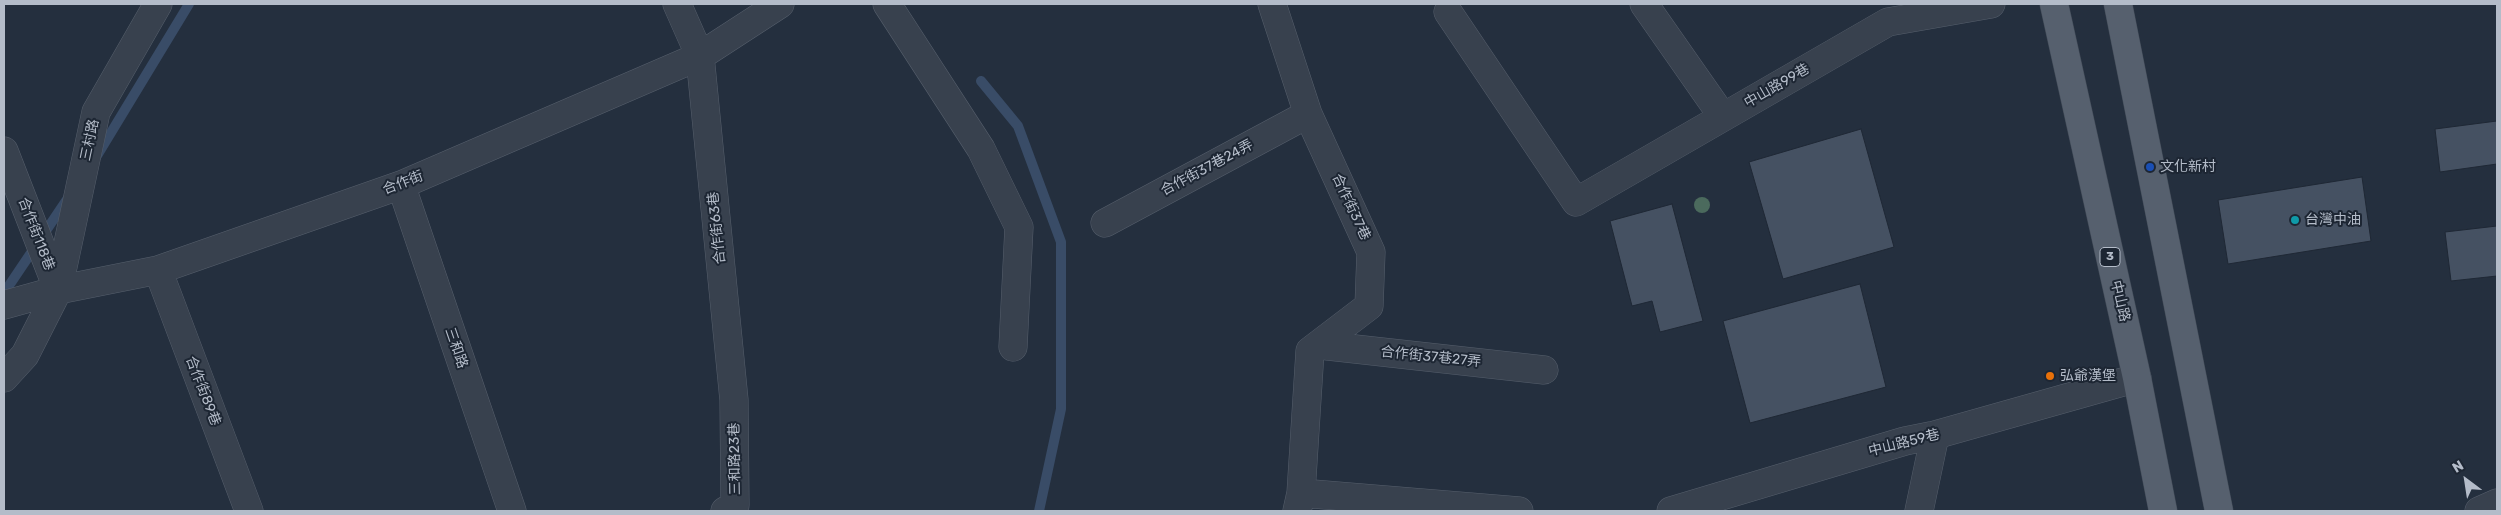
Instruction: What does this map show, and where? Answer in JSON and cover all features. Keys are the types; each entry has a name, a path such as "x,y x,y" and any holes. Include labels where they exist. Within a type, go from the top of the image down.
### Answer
{"main road":[{"name":"中山路","path":"2054,4 2137,378 2163,511"},
{"path":"2118,4 2219,511"}],"street":[{"name":"三村路","path":"4,378 25,354 58,290 96,112 158,4"},
{"name":"合作街63巷","path":"677,4 700,56 734,400"},
{"name":"合作街","path":"4,305 58,290 158,270 401,185 700,56 780,4"},
{"path":"887,4 981,149 1018,227 1013,347"},
{"name":"合作街37巷","path":"1272,4 1308,114 1371,252 1369,306 1310,352 1299,502"},
{"path":"1644,4 1723,117"},
{"name":"中山路99巷","path":"1448,12 1576,202 1888,22 1991,4"},
{"name":"合作街37巷24弄","path":"1105,223 1308,114"},
{"name":"合作街118巷","path":"4,151 58,290"},
{"name":"三和路","path":"401,185 512,511"},
{"name":"合作街89巷","path":"158,270 249,511"},
{"name":"合作街37巷27弄","path":"1318,345 1544,370"},
{"name":"中山路59巷","path":"1671,511 1905,441 1935,435 2137,378"},
{"name":"三和路23巷","path":"725,511 735,505 734,400"},
{"path":"1919,511 1935,435"},
{"path":"1299,502 1520,511"},
{"path":"2479,511 2497,503"}],"building":[{"path":"2497,121 2497,164 2440,172 2435,129"},
{"path":"1861,129 1894,247 1783,279 1749,162"},
{"name":"台灣中油","path":"2362,177 2371,241 2228,264 2218,200"},
{"path":"1672,204 1703,321 1660,332 1652,301 1632,306 1610,221"},
{"path":"2497,226 2497,276 2451,281 2445,232"},
{"path":"1860,284 1886,387 1750,423 1723,321"}],"waterway":[{"path":"95,159 189,4"},
{"path":"981,81 1018,126 1061,242 1061,409 1039,511"},
{"path":"4,293 68,198"}],"place":[{"name":"文化新村","path":"2150,167"},
{"name":"台灣中油","path":"2295,220"},
{"name":"弘爺漢堡","path":"2050,376"}]}
